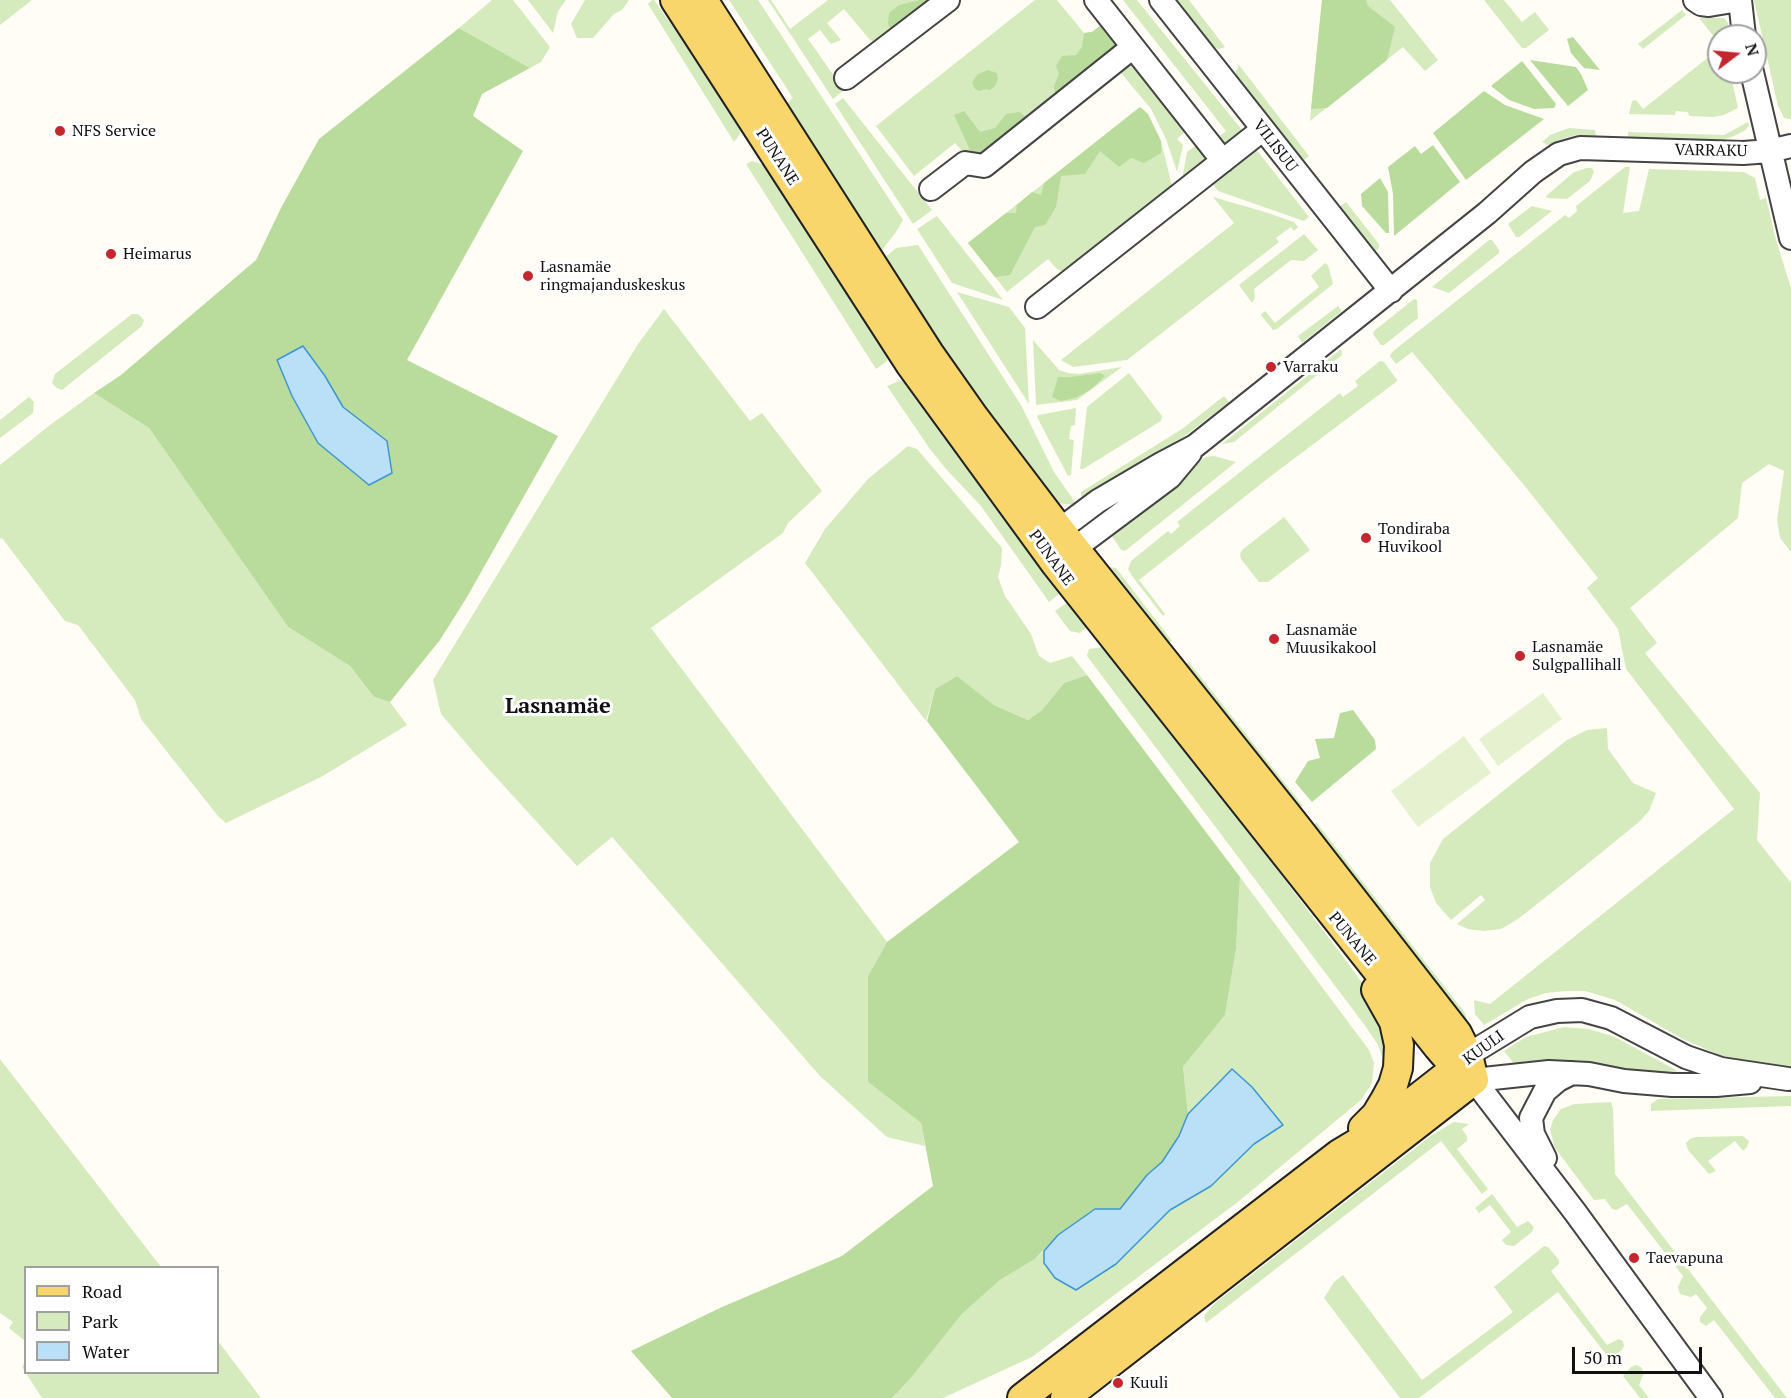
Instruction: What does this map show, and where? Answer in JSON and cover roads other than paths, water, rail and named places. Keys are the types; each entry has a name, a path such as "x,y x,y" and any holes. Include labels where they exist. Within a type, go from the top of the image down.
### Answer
{"main road":[{"name":"PUNANE","path":"675,0 910,364 1057,546 1295,825 1457,1033 1466,1068"},
{"name":"PUNANE","path":"703,0 929,353 974,417 1057,546 1334,918 1466,1068"},
{"path":"1334,918 1384,1001 1394,1022 1399,1045 1398,1068 1385,1100 1376,1115 1339,1154"},
{"name":"KUULI","path":"1022,1398 1339,1154 1369,1136 1466,1068"},
{"name":"KUULI","path":"1065,1398 1466,1068"}],"street":[{"path":"846,78 948,0"},
{"path":"1096,0 1223,161"},
{"name":"VILISUU","path":"1161,0 1391,291"},
{"path":"1695,0 1709,5 1739,0 1742,24"},
{"path":"931,189 965,163 984,166 1133,47"},
{"path":"1756,84 1780,148 1791,238"},
{"path":"1037,306 1262,130"},
{"name":"VARRAKU","path":"1057,546 1098,501 1195,446 1391,291 1487,213 1545,162 1569,150 1590,147 1743,153 1780,148"},
{"name":"KUULI","path":"1466,1068 1530,1017 1557,1011 1582,1010 1611,1018 1686,1057 1720,1069 1790,1079"},
{"name":"KUULI","path":"1466,1068 1589,1074 1624,1081 1672,1085 1716,1085 1790,1079"},
{"name":"PUNANE","path":"1466,1068 1711,1398"},
{"path":"1572,1073 1545,1090 1532,1118 1533,1134 1539,1149 1575,1212"}],"water":[{"path":"303,346 325,376 343,407 387,441 392,473 369,485 318,443 292,396 277,360"},
{"path":"1232,1069 1252,1087 1283,1125 1254,1144 1211,1186 1170,1210 1116,1264 1076,1290 1055,1278 1044,1263 1044,1251 1058,1235 1095,1209 1120,1209 1147,1175 1162,1162 1179,1136 1188,1114"}],"place":[{"name":"NFS Service","path":"60,131"},
{"name":"Heimarus","path":"111,254"},
{"name":"Lasnamäe ringmajanduskeskus","path":"528,276"},
{"name":"Varraku","path":"1271,367"},
{"name":"Tondiraba Huvikool","path":"1366,538"},
{"name":"Lasnamäe Muusikakool","path":"1274,639"},
{"name":"Lasnamäe Sulgpallihall","path":"1520,656"},
{"name":"Taevapuna","path":"1634,1258"},
{"name":"Kuuli","path":"1118,1383"}],"district":[{"name":"Lasnamäe","path":"558,707"}]}
